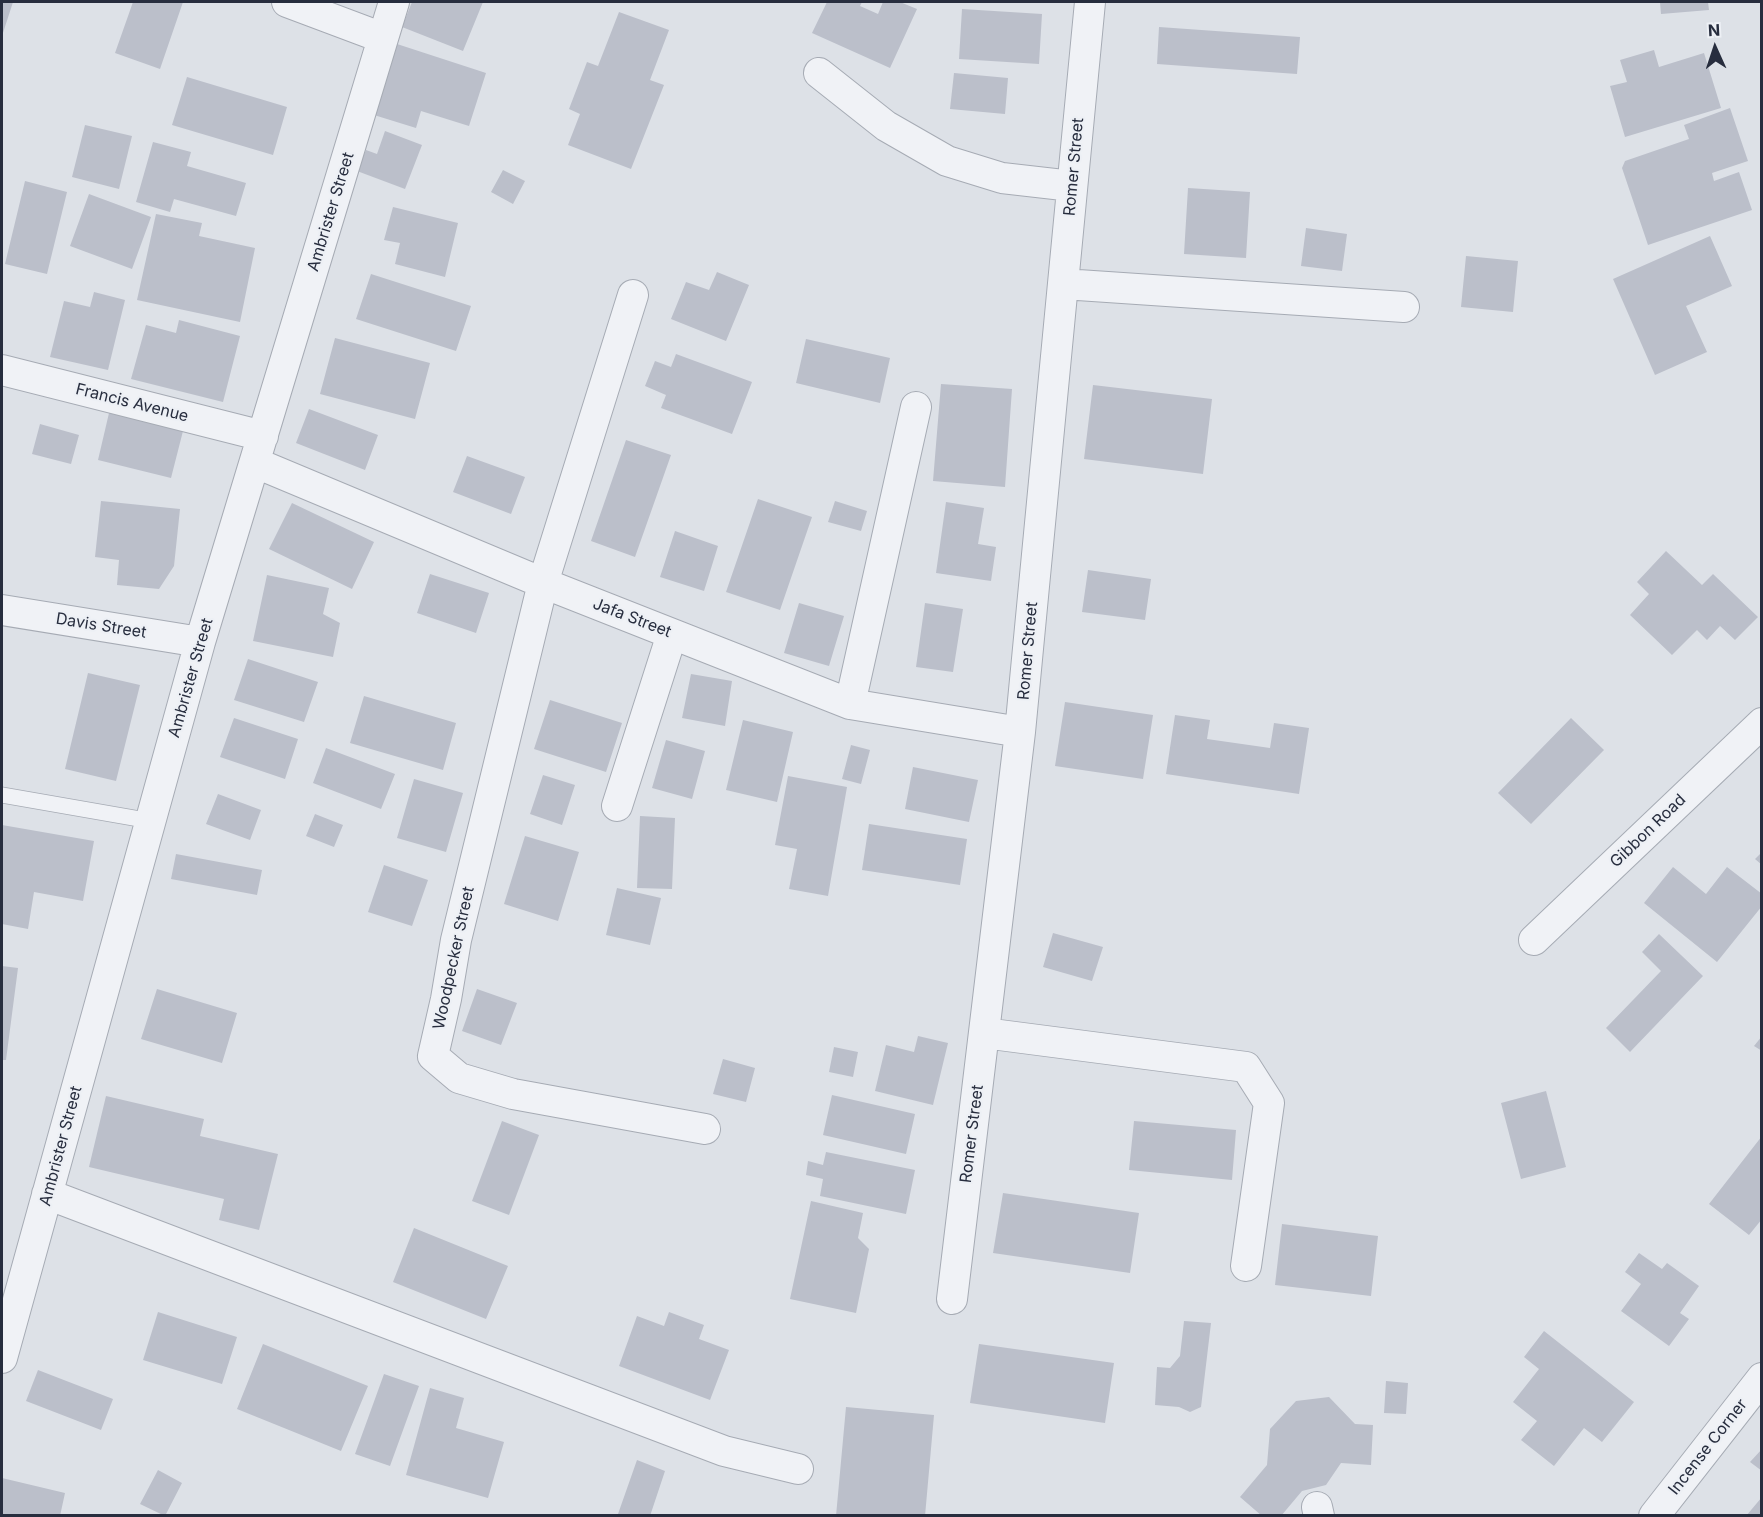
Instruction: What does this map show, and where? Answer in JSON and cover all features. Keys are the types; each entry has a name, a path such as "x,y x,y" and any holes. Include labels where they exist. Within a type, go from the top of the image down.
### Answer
{"street":[{"path":"287,2 383,38"},
{"name":"Ambrister Street","path":"2,1358 200,642 394,2"},
{"name":"Romer Street","path":"952,1299 1020,732 1090,2"},
{"path":"819,73 886,126 947,161 1002,178 1072,186"},
{"path":"1063,284 1404,307"},
{"path":"543,583 633,295"},
{"name":"Francis Avenue","path":"2,370 259,450"},
{"path":"850,704 916,407"},
{"name":"Jafa Street","path":"259,450 543,583 850,704 1020,732"},
{"name":"Woodpecker Street","path":"543,583 456,940 433,1056 459,1077 513,1094 705,1129"},
{"name":"Davis Street","path":"2,610 200,642"},
{"path":"617,806 672,634"},
{"name":"Gibbon Road","path":"1534,940 1761,723"},
{"path":"984,1033 1246,1067 1269,1104 1246,1266"},
{"path":"47,1194 724,1451 798,1469"},
{"name":"Incense Corner","path":"1654,1515 1761,1378"}],"lane":[{"path":"2,795 151,821"}],"building":[{"path":"2,2 13,2 2,36"},
{"path":"133,2 183,2 160,69 115,53"},
{"path":"412,2 483,2 463,51 402,27"},
{"path":"827,2 862,2 860,6 878,14 883,2 900,2 917,9 890,68 812,33"},
{"path":"1660,2 1708,2 1709,10 1661,14"},
{"path":"962,9 1042,14 1039,64 959,59"},
{"path":"619,12 669,30 650,80 664,85 631,169 568,145 580,114 569,109 587,62 598,66"},
{"path":"1159,27 1300,37 1297,74 1157,64"},
{"path":"397,44 486,73 469,126 421,111 416,128 374,115"},
{"path":"1654,50 1659,67 1704,53 1721,108 1625,137 1610,86 1627,82 1620,60"},
{"path":"954,73 1008,78 1005,114 950,109"},
{"path":"187,77 287,107 273,155 172,125"},
{"path":"1730,108 1748,161 1712,173 1714,181 1739,172 1752,210 1648,245 1622,168 1625,161 1689,139 1684,125"},
{"path":"85,125 132,136 119,189 72,177"},
{"path":"385,131 422,145 405,189 357,171 366,150 377,154"},
{"path":"153,142 191,152 187,166 246,183 236,216 174,199 170,212 136,202"},
{"path":"503,170 525,181 513,204 491,192"},
{"path":"25,181 67,192 47,274 5,264"},
{"path":"1188,188 1250,192 1246,258 1184,254"},
{"path":"89,194 151,217 132,269 70,246"},
{"path":"393,207 458,223 445,277 395,264 400,243 384,240"},
{"path":"156,214 202,223 199,236 255,248 240,322 137,300"},
{"path":"1306,228 1347,234 1342,271 1301,266"},
{"path":"1710,236 1732,286 1686,306 1707,352 1655,375 1613,279"},
{"path":"1466,256 1518,261 1513,312 1461,307"},
{"path":"717,272 749,285 726,341 671,319 686,282 709,290"},
{"path":"371,274 471,306 456,351 356,319"},
{"path":"94,292 125,300 108,370 50,357 64,301 90,307"},
{"path":"179,320 240,336 223,402 131,379 146,325 176,333"},
{"path":"335,338 430,363 415,419 320,394"},
{"path":"806,339 890,358 880,403 796,383"},
{"path":"676,354 752,382 732,434 661,408 666,395 645,386 655,361 671,367"},
{"path":"941,384 1012,389 1005,487 933,481"},
{"path":"1093,385 1212,399 1203,474 1084,459"},
{"path":"309,409 378,435 365,470 296,443"},
{"path":"109,413 183,431 171,478 98,460"},
{"path":"40,424 79,435 71,464 32,454"},
{"path":"626,440 671,455 635,557 591,541"},
{"path":"467,456 525,477 511,514 453,492"},
{"path":"758,499 812,517 780,610 726,592"},
{"path":"101,501 180,509 174,566 159,589 117,585 119,560 95,557"},
{"path":"835,501 867,511 861,531 828,522"},
{"path":"946,502 984,508 978,544 996,547 991,581 936,573"},
{"path":"292,503 374,542 352,589 269,549"},
{"path":"675,531 718,546 704,591 660,577"},
{"path":"1666,551 1702,585 1713,574 1758,617 1735,640 1720,626 1707,640 1697,630 1672,655 1630,615 1649,594 1637,582"},
{"path":"1088,570 1151,579 1145,620 1082,612"},
{"path":"430,574 489,593 476,633 417,613"},
{"path":"267,575 329,588 323,614 340,623 333,657 253,641"},
{"path":"799,603 844,616 829,666 784,653"},
{"path":"925,603 963,609 953,672 916,667"},
{"path":"248,659 318,682 304,722 234,700"},
{"path":"88,673 140,685 116,781 65,769"},
{"path":"691,674 732,681 725,726 682,718"},
{"path":"364,696 456,723 443,770 350,743"},
{"path":"550,700 622,723 606,772 534,749"},
{"path":"1065,702 1153,715 1143,779 1055,766"},
{"path":"1175,715 1210,720 1207,739 1270,748 1274,723 1309,728 1299,794 1166,774"},
{"path":"234,718 298,739 285,779 220,757"},
{"path":"1571,718 1604,750 1531,824 1498,793"},
{"path":"743,720 793,732 777,802 726,790"},
{"path":"666,740 705,751 692,799 652,788"},
{"path":"851,745 870,750 861,784 842,779"},
{"path":"326,748 395,774 381,809 313,783"},
{"path":"913,767 978,780 969,822 905,809"},
{"path":"543,775 575,785 562,825 530,814"},
{"path":"788,776 847,787 828,896 789,889 797,849 775,845"},
{"path":"414,779 463,793 446,852 397,838"},
{"path":"218,794 261,810 250,840 206,824"},
{"path":"315,814 343,825 334,847 306,836"},
{"path":"640,816 675,818 672,889 637,888"},
{"path":"869,824 967,839 960,885 862,870"},
{"path":"2,825 94,841 83,901 34,892 28,929 2,924"},
{"path":"525,836 579,852 558,921 504,904"},
{"path":"1762,852 1762,865 1755,859"},
{"path":"176,854 262,870 257,895 171,879"},
{"path":"384,865 428,880 412,926 368,912"},
{"path":"1673,867 1706,894 1727,867 1762,894 1762,906 1717,962 1644,903"},
{"path":"617,888 661,898 650,945 606,935"},
{"path":"1053,933 1103,947 1092,981 1043,967"},
{"path":"1659,934 1703,976 1630,1052 1606,1028 1661,971 1642,952"},
{"path":"2,966 18,968 6,1060 2,1060"},
{"path":"157,989 237,1013 222,1063 141,1039"},
{"path":"477,989 517,1003 501,1045 462,1031"},
{"path":"918,1036 948,1043 933,1105 875,1091 886,1045 914,1052"},
{"path":"1762,1036 1762,1051 1754,1046"},
{"path":"834,1047 858,1052 853,1077 829,1072"},
{"path":"723,1059 755,1068 746,1102 713,1094"},
{"path":"1546,1091 1566,1167 1521,1179 1501,1103"},
{"path":"832,1095 915,1114 906,1154 823,1135"},
{"path":"106,1096 204,1119 200,1136 278,1154 259,1230 219,1220 224,1199 89,1167"},
{"path":"502,1121 539,1135 509,1215 472,1201"},
{"path":"1134,1121 1236,1130 1232,1180 1129,1170"},
{"path":"1762,1136 1762,1219 1749,1235 1709,1204"},
{"path":"826,1152 915,1170 906,1214 820,1196 823,1179 806,1175 808,1161 823,1165"},
{"path":"1003,1193 1139,1213 1130,1273 993,1253"},
{"path":"811,1201 863,1213 858,1238 869,1249 856,1313 790,1299"},
{"path":"1282,1224 1378,1236 1371,1296 1275,1285"},
{"path":"414,1228 508,1266 486,1319 393,1282"},
{"path":"1639,1253 1662,1269 1667,1263 1699,1286 1680,1313 1689,1319 1669,1346 1621,1311 1641,1284 1625,1272"},
{"path":"158,1312 237,1337 222,1384 143,1360"},
{"path":"669,1312 704,1325 699,1339 729,1350 710,1400 619,1366 637,1316 664,1326"},
{"path":"1184,1321 1211,1323 1201,1407 1190,1412 1179,1407 1155,1405 1157,1367 1170,1368 1180,1356"},
{"path":"1544,1331 1634,1402 1602,1442 1584,1428 1554,1466 1521,1440 1537,1421 1513,1402 1539,1369 1524,1357"},
{"path":"263,1344 368,1386 341,1451 237,1409"},
{"path":"979,1344 1114,1363 1105,1423 970,1403"},
{"path":"38,1370 113,1399 101,1430 26,1401"},
{"path":"384,1374 419,1386 390,1466 355,1454"},
{"path":"1386,1381 1408,1383 1406,1414 1384,1413"},
{"path":"430,1388 464,1398 456,1428 504,1442 488,1498 406,1475"},
{"path":"1329,1397 1355,1424 1373,1425 1371,1465 1341,1463 1326,1485 1302,1491 1281,1516 1262,1516 1240,1497 1267,1465 1270,1429 1296,1401"},
{"path":"846,1407 934,1415 925,1516 836,1516"},
{"path":"1762,1449 1762,1471 1750,1462"},
{"path":"637,1460 665,1471 650,1516 622,1516 618,1514"},
{"path":"158,1470 182,1483 165,1516 140,1504"},
{"path":"2,1478 65,1493 60,1516 2,1516"},
{"path":"1762,1497 1762,1516 1746,1516"}]}
